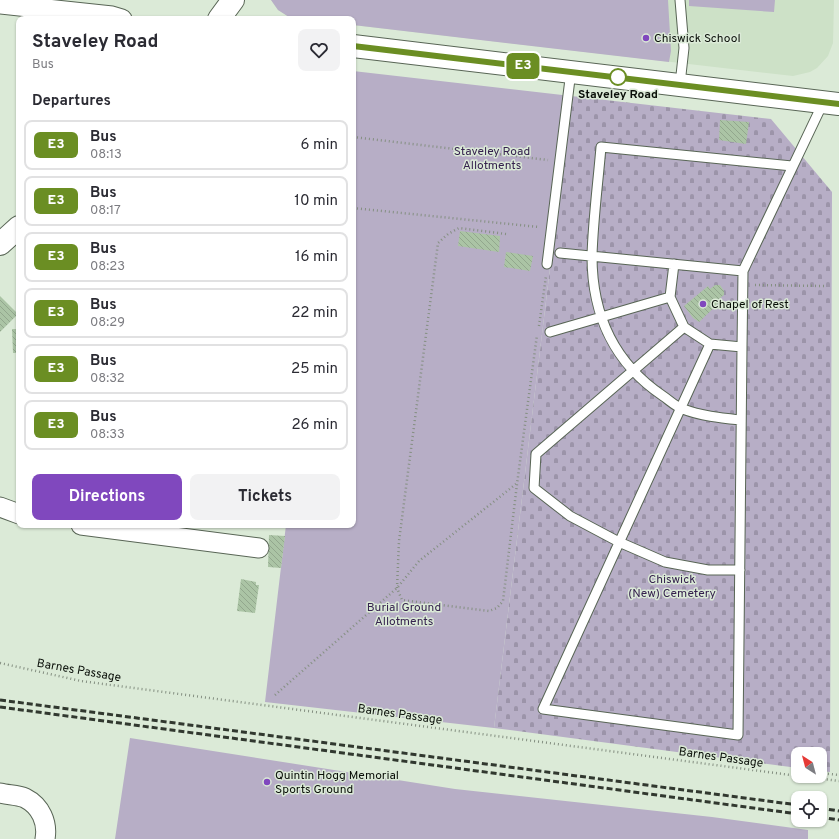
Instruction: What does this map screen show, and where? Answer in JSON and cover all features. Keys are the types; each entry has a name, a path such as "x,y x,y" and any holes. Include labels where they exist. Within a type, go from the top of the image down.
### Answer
{"street":[{"path":"0,4 112,16"},
{"path":"356,46 831,103"},
{"path":"0,244 16,230"},
{"path":"0,507 16,513"},
{"path":"104,528 259,548"},
{"path":"0,793 24,798 33,803 41,812 44,820 46,831 45,839"}],"lane":[{"path":"680,0 684,48 680,84"},
{"path":"547,264 570,71"},
{"path":"710,344 682,409 619,542 543,709 738,735 740,420 743,271 792,166 831,103"},
{"path":"740,420 710,416 682,409 655,391 632,371 613,344 600,317 595,290 592,256 601,147 792,166"},
{"path":"560,253 743,271"},
{"path":"674,264 670,296 684,327 710,344 742,348"},
{"path":"550,332 670,296"},
{"path":"684,327 536,454 534,488 570,516 619,542 665,562 708,570 740,570"}],"path":[{"path":"356,137 560,162"},
{"path":"356,208 552,229"},
{"path":"506,234 459,228 448,234 438,243 399,541 397,588 402,600 489,611 497,608 503,600 547,264"},
{"path":"742,285 824,286"},
{"path":"275,695 397,588 419,561 517,484"},
{"name":"Barnes Passage","path":"0,664 82,681 791,775"},
{"path":"827,773 839,774"},
{"name":"Barnes Passage","path":"827,780 839,781"}],"shaded area":[{"name":"Chiswick School","path":"271,0 834,0 833,43 828,56 817,68 810,72 793,76 356,25 356,16 287,16 278,10"}],"green space":[{"path":"271,0 668,0 671,51 669,62 356,25 356,16 287,16 278,10"},
{"path":"689,0 775,0 774,12 689,6"},
{"name":"Burial Ground Allotments","path":"356,71 571,96 494,728 265,702 286,528 356,528"},
{"name":"Chiswick (New) Cemetery","path":"571,96 771,119 832,192 830,772 827,772 827,747 791,747 791,767 494,728"},
{"name":"Quintin Hogg Memorial Sports Ground","path":"130,738 455,789 712,817 808,830 808,839 115,839"}],"building":[{"path":"720,120 749,122 746,144 719,140"},
{"path":"460,231 500,236 499,252 458,246"},
{"path":"506,252 533,256 530,271 504,267"},
{"name":"Chapel of Rest","path":"715,285 720,285 724,291 724,295 719,299 721,301 699,322 693,318 684,306 708,286 710,289"},
{"path":"0,296 16,312 16,316 0,332"},
{"path":"12,329 16,329 16,353 13,353"},
{"path":"269,535 285,536 281,568 268,567"},
{"path":"241,579 256,582 256,585 259,585 255,613 237,611"}],"railway":[{"path":"0,700 791,804"},
{"path":"0,707 791,813"},
{"path":"827,809 839,811"},
{"path":"827,818 839,820"}],"bus line":[{"name":"E3","path":"356,46 839,104"}],"place":[{"name":"Chiswick School","path":"646,38"},
{"name":"Staveley Road","path":"618,77"},
{"name":"Chapel of Rest","path":"703,304"},
{"name":"Quintin Hogg Memorial Sports Ground","path":"267,782"}],"park label":[{"name":"Staveley Road Allotments","path":"492,158"}]}
